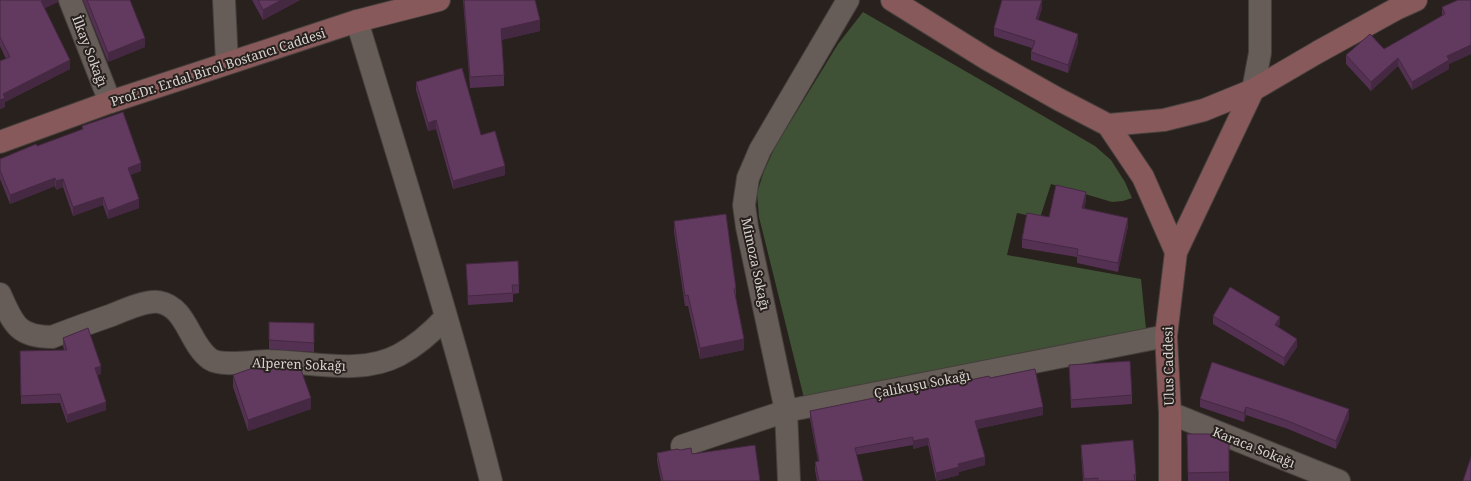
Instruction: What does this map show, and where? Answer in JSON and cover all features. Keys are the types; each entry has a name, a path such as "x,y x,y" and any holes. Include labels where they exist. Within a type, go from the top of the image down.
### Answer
{"street":[{"name":"İlkay Sokağı","path":"70,0 110,102"},
{"path":"224,0 227,63"},
{"name":"Prof.Dr. Erdal Birol Bostancı Caddesi","path":"0,142 110,102 227,63 357,21 439,0"},
{"name":"Mimoza Sokağı","path":"789,481 786,411 747,227 744,205 748,178 760,150 848,0"},
{"path":"892,0 987,59 1108,125 1143,177 1176,252"},
{"path":"1253,90 1260,53 1260,0"},
{"path":"1108,125 1164,120 1204,110 1253,90 1318,52 1396,9 1416,0"},
{"path":"357,21 473,409 491,481"},
{"name":"Ulus Caddesi","path":"1170,481 1170,413 1166,336 1176,252 1253,90"},
{"name":"Alperen Sokağı","path":"0,294 9,313 19,328 29,335 39,337 52,337 149,302 158,302 171,306 180,316 203,352 211,360 222,362 281,361 335,366 357,366 380,362 398,356 412,348 424,339 446,317"},
{"name":"Çalıkuşu Sokağı","path":"682,446 786,411 1166,336"},
{"name":"Karaca Sokağı","path":"1170,413 1339,481"}],"green space":[{"path":"863,12 1095,146 1111,160 1125,182 1132,198 1112,202 1051,184 1040,218 1017,213 1007,255 1141,279 1146,329 804,398 759,217 757,193 764,171 775,147 838,44"}],"building":[{"path":"0,0 43,0 41,1 70,60 3,94 5,98 0,100 0,61 10,57 0,37"},
{"path":"87,0 130,0 145,38 108,53"},
{"path":"258,0 281,0 263,10"},
{"path":"464,0 535,0 540,20 501,29 504,75 470,77"},
{"path":"1002,0 1042,0 1036,19 1078,34 1068,65 1031,52 1035,41 994,28"},
{"path":"1458,0 1471,0 1471,45 1447,56 1449,60 1412,82 1398,58 1371,82 1346,55 1370,34 1384,49 1445,14 1442,7"},
{"path":"462,68 481,135 495,131 505,166 453,181 436,120 428,123 416,82"},
{"path":"123,112 141,163 128,168 139,199 108,211 103,197 73,207 63,179 56,181 55,178 10,195 0,170 0,159 36,144 37,146 83,129 82,126"},
{"path":"1056,185 1086,192 1082,208 1128,218 1118,263 1077,255 1078,249 1022,239 1027,213 1049,217"},
{"path":"726,214 736,289 734,289 744,339 700,348 688,295 685,296 674,221"},
{"path":"518,261 519,285 512,285 513,293 468,296 466,264"},
{"path":"1230,287 1280,317 1275,325 1297,339 1284,358 1213,316"},
{"path":"269,322 314,323 314,343 269,340"},
{"path":"88,328 101,366 95,368 106,402 67,415 60,394 21,396 20,351 67,350 63,338"},
{"path":"1130,361 1132,395 1071,400 1069,365"},
{"path":"267,362 299,364 311,398 248,420 233,375"},
{"path":"1212,362 1349,409 1336,441 1288,421 1246,407 1244,413 1200,399"},
{"path":"1035,369 1043,407 975,421 985,457 958,464 959,467 936,473 928,438 913,441 913,437 855,448 863,481 819,481 815,462 819,461 810,411 884,396 885,398 989,376 990,378"},
{"path":"1187,434 1209,434 1229,442 1229,472 1188,473"},
{"path":"1133,440 1136,474 1134,475 1135,481 1098,481 1098,478 1084,479 1081,445"},
{"path":"755,445 760,481 663,481 657,453 691,448 692,454"},
{"path":"1471,457 1471,481 1463,481"}]}
